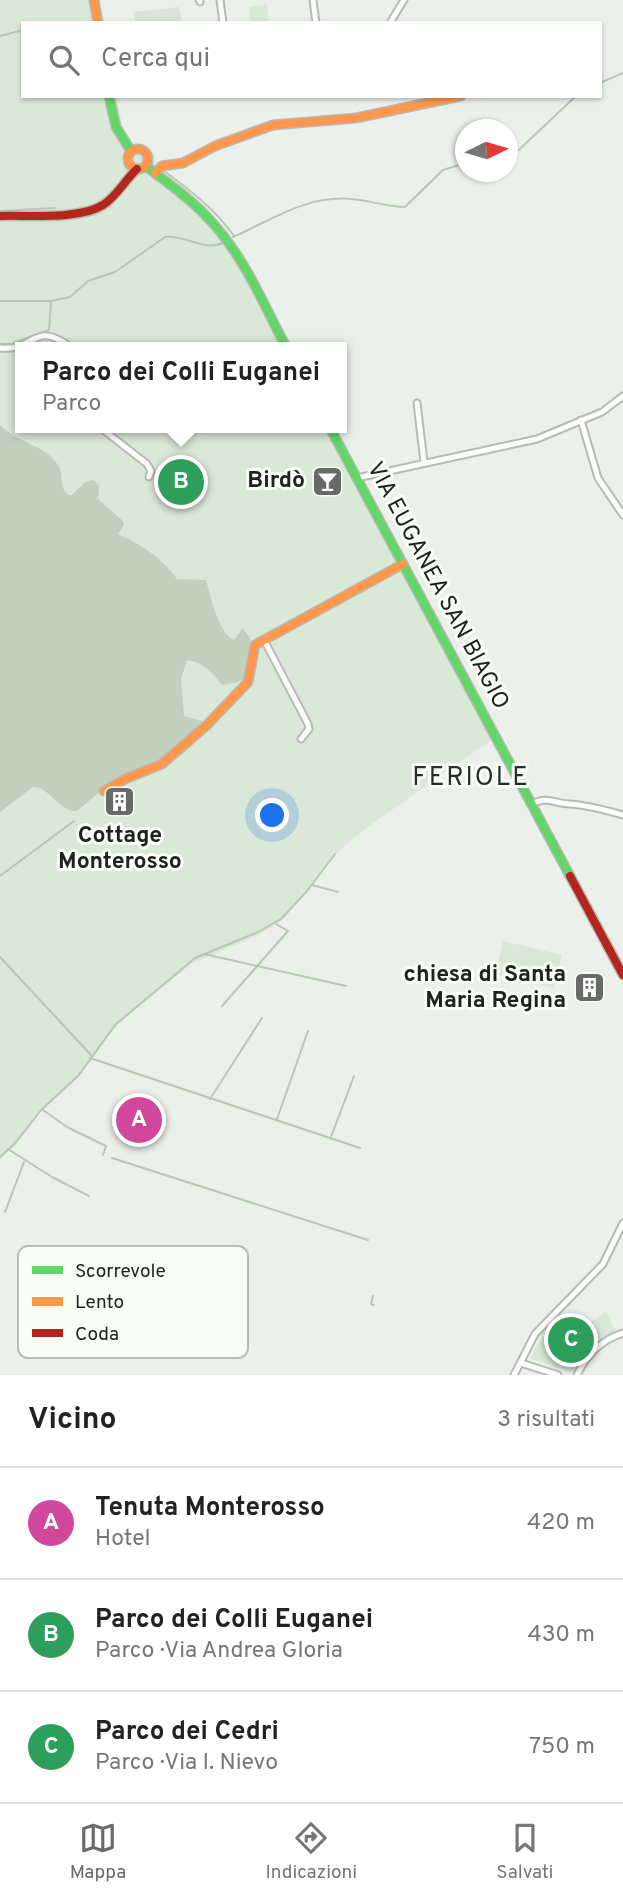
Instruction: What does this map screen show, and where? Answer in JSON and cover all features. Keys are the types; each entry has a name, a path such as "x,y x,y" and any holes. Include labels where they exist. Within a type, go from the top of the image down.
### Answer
{"main road":[{"path":"94,0 98,21"},
{"path":"109,98 116,127 131,151"},
{"path":"155,173 162,166 183,163 215,146 273,125 356,118 451,98"},
{"path":"133,167 128,156 131,151 139,149 145,151 148,159 146,166"},
{"path":"133,167 146,166 197,206 221,232 283,342"},
{"path":"0,216 95,209 110,198 133,167"},
{"name":"VIA EUGANEA SAN BIAGIO","path":"333,433 623,975"},
{"path":"104,791 113,783 159,765 175,755 238,695 248,682 255,645 403,564"}],"street":[{"path":"220,0 223,21"},
{"path":"313,0 316,21"},
{"path":"391,21 404,0"},
{"path":"28,342 46,335 63,342"},
{"path":"357,478 537,439 602,412 623,396"},
{"path":"417,403 424,462"},
{"path":"581,420 598,478 623,515"},
{"path":"107,433 147,464 151,471 149,477"},
{"path":"264,640 309,724 309,729 301,739"},
{"path":"531,804 547,799 586,805 623,815"},
{"path":"514,1375 535,1334 603,1264 623,1223"},
{"path":"614,1242 623,1246"},
{"path":"578,1375 583,1362 595,1348 623,1333"},
{"path":"521,1363 558,1375"}],"shaded area":[{"path":"179,7 182,21 134,21 134,12"}],"green space":[{"path":"0,0 99,0 104,21 21,21 21,98 117,98 123,128 131,146 138,153 158,162 166,175 190,191 225,230 286,342 15,342 15,433 336,433 500,734 362,831 338,852 284,919 259,935 191,964 119,1023 73,1083 42,1111 15,1146 0,1159"},
{"path":"267,4 269,21 251,21 249,7"},
{"path":"0,425 53,458 60,469 63,488 68,495 72,495 85,482 94,480 99,486 98,499 122,520 124,525 118,534 150,552 177,579 206,580 216,613 229,637 234,640 243,628 253,643 248,677 238,682 222,685 202,665 187,661 181,678 184,716 202,721 201,727 174,754 102,790 77,811 65,808 45,791 33,787 0,812"},
{"path":"503,941 562,955 554,988 495,974"},
{"path":"606,1312 615,1331 594,1347 574,1373 531,1359 534,1350 559,1315 576,1332"}],"waterway":[{"path":"0,36 21,31"},
{"path":"602,82 623,73"},
{"path":"518,151 574,98"},
{"path":"233,237 290,210 319,201 351,199 405,207 443,170 455,166"},
{"path":"164,171 193,193 234,236"},
{"path":"0,211 55,208"},
{"path":"0,301 51,301 70,297 88,281 115,272 165,237 209,245 223,243"},
{"path":"16,342 49,330 51,303"},
{"path":"0,344 15,343"},
{"path":"0,876 74,821"},
{"path":"0,1157 42,1109 79,1075 115,1025 195,958 258,932 281,919 307,891 335,854"},
{"path":"312,885 338,892"},
{"path":"222,1006 288,931 276,924"},
{"path":"204,954 346,986"},
{"path":"0,957 91,1055"},
{"path":"210,1099 262,1018"},
{"path":"277,1119 308,1031"},
{"path":"90,1058 360,1148"},
{"path":"331,1137 354,1076"},
{"path":"43,1110 67,1127 106,1146 103,1155"},
{"path":"8,1149 52,1177 89,1196"},
{"path":"112,1158 368,1240"},
{"path":"5,1212 24,1162"},
{"path":"373,1296 371,1304 374,1305"}],"traffic: fast":[{"path":"109,98 116,127 131,151"},
{"path":"146,166 194,204 232,247 283,342"},
{"path":"333,433 570,876"}],"traffic: slow":[{"path":"94,0 98,21"},
{"path":"155,173 162,166 183,163 215,146 273,125 356,118 451,98"},
{"path":"138,149 145,152 148,159 145,166 138,169 131,166 128,159 131,152 138,149"},
{"path":"104,791 162,764 207,725 248,682 255,645 403,564"}],"traffic: jam":[{"path":"0,216 67,215 93,210 117,193 137,169"},
{"path":"570,876 623,975"}],"place":[{"name":"Birdò","path":"328,481"},
{"name":"Parco dei Colli Euganei","path":"181,482"},
{"name":"Cottage Monterosso","path":"120,802"},
{"name":"chiesa di Santa Maria Regina","path":"589,988"},
{"name":"Tenuta Monterosso","path":"139,1120"},
{"name":"Parco dei Cedri","path":"571,1340"}],"district":[{"name":"FERIOLE","path":"471,778"}]}
